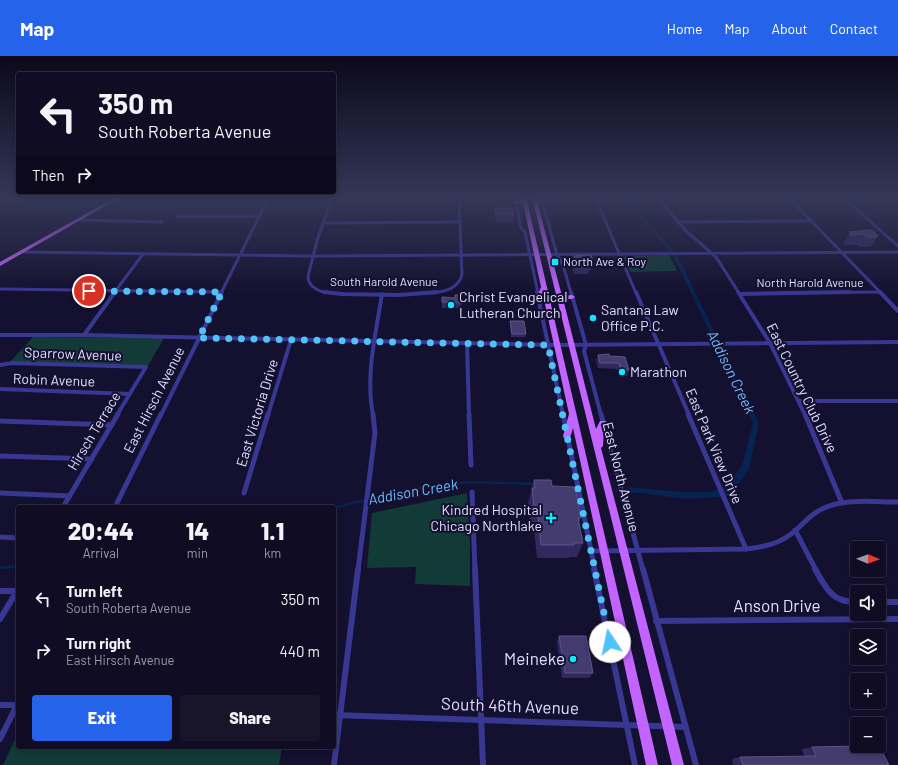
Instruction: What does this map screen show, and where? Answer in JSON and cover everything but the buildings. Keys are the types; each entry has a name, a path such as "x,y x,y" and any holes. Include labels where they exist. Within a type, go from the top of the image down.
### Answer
{"main road":[{"path":"0,264 60,230"},
{"path":"531,230 652,765"},
{"name":"East North Avenue","path":"542,230 678,765"},
{"path":"539,300 543,284"},
{"path":"560,298 572,296"},
{"path":"567,436 572,412"},
{"path":"599,452 600,429 602,424"}],"street":[{"name":"East Hirsch Avenue","path":"115,505 253,230"},
{"path":"312,256 321,230"},
{"name":"South Harold Avenue","path":"312,256 307,276 308,281 314,288 326,293 434,293 451,289 458,284 462,278 463,255 461,230"},
{"path":"523,230 525,232 530,255 635,765"},
{"path":"550,230 557,255 563,265 586,345"},
{"name":"East Park View Drive","path":"608,230 746,549"},
{"name":"East Country Club Drive","path":"686,230 712,253 740,294 770,343 799,402 842,503"},
{"path":"820,230 898,311"},
{"path":"880,230 898,246"},
{"path":"21,252 312,256 898,252"},
{"path":"84,335 144,254"},
{"path":"0,289 116,292 222,292"},
{"name":"North Harold Avenue","path":"740,294 880,292"},
{"path":"336,732 375,432 375,420 370,397 375,342 382,294"},
{"path":"0,335 84,335 548,345 898,342"},
{"name":"East Victoria Drive","path":"244,493 291,340"},
{"path":"467,344 471,465"},
{"name":"East North Avenue","path":"586,345 584,351 602,424 696,765"},
{"name":"Sparrow Avenue","path":"0,365 12,363 146,367"},
{"name":"Hirsch Terrace","path":"65,505 146,367"},
{"name":"Robin Avenue","path":"0,389 130,394"},
{"path":"799,402 898,401"},
{"path":"0,421 112,425"},
{"path":"0,456 92,459"},
{"path":"472,492 483,765"},
{"path":"0,493 70,496"},
{"path":"591,551 746,549 766,547 782,540 811,516 823,509 842,503 898,502"},
{"path":"795,530 828,592 837,599 850,601"},
{"path":"0,538 16,538"},
{"path":"0,591 16,592 0,619"},
{"path":"886,602 898,602"},
{"name":"Anson Drive","path":"656,621 898,619"},
{"path":"0,705 16,704"},
{"path":"0,740 16,708"},
{"name":"South 46th Avenue","path":"337,715 685,726"},
{"path":"334,765 335,749"}],"green space":[{"path":"669,255 677,271 630,272 624,258 626,256"},
{"path":"33,337 164,338 148,366 10,362"},
{"path":"467,493 470,545 470,586 415,584 416,567 367,568 372,513"},
{"path":"16,737 16,749 282,749 279,765 3,765"}],"water":[{"path":"651,230 655,230 676,253 759,423 749,469 730,496 686,499 641,493 629,493 627,487 684,492 711,492 726,485 742,466 753,423 672,253"}],"waterway":[{"name":"Addison Creek","path":"336,508 418,488 446,484 479,482 535,484"},
{"name":"Addison Creek","path":"0,568 16,566"}],"place":[{"name":"North Ave & Roy","path":"555,262"},
{"name":"Christ Evangelical Lutheran Church","path":"451,305"},
{"name":"Santana Law Office P.C.","path":"593,318"},
{"name":"Marathon","path":"622,372"},
{"name":"Kindred Hospital Chicago Northlake","path":"551,518"},
{"name":"Meineke","path":"573,659"}],"route":[{"path":"89,291 222,292 199,338 548,345 610,642"}]}
